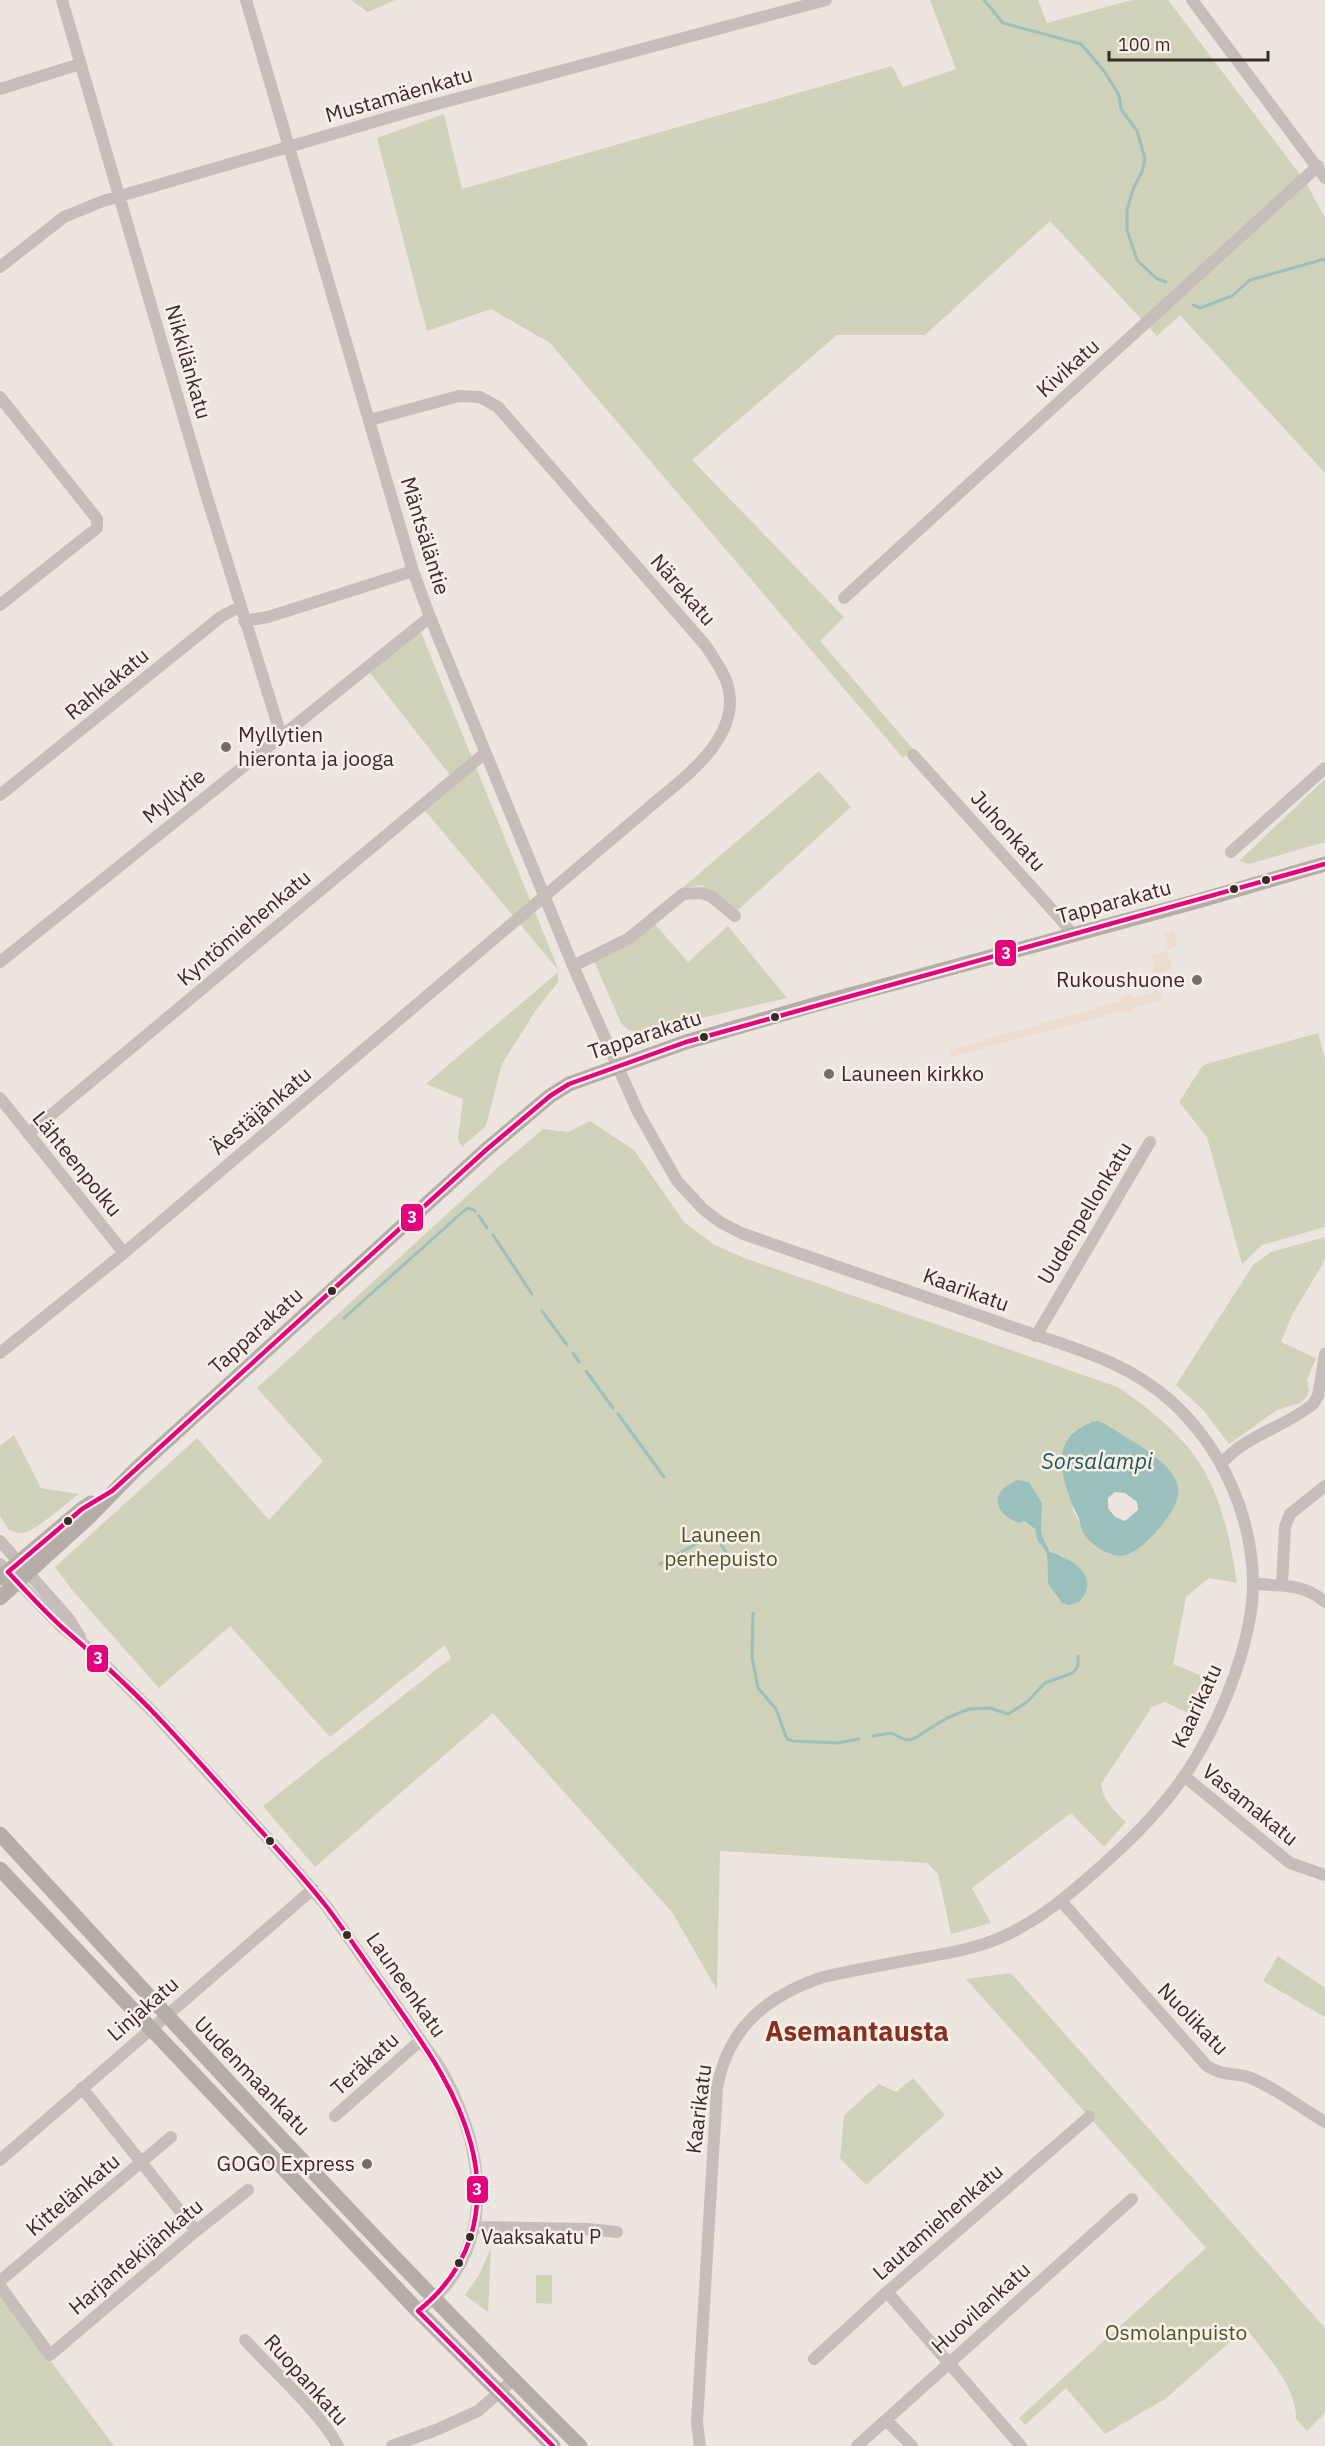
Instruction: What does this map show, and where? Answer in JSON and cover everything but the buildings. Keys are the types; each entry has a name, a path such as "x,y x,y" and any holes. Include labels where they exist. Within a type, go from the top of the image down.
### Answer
{"main road":[{"name":"Tapparakatu","path":"0,1598 12,1572 82,1509 112,1491 486,1150 569,1084 686,1042 1325,864"},
{"name":"Uudenmaankatu","path":"0,1834 165,2015 434,2298 580,2446"},
{"name":"Uudenmaankatu","path":"0,1869 418,2311 553,2446"}],"street":[{"name":"Nikkilänkatu","path":"62,0 244,621 281,735"},
{"name":"Mäntsäläntie","path":"246,0 370,420 412,571 485,753 616,1066"},
{"name":"Mustamäenkatu","path":"0,267 64,217 119,196 418,109 826,0"},
{"path":"1192,0 1221,42 1325,178"},
{"path":"0,88 80,64"},
{"name":"Kivikatu","path":"844,597 1318,166"},
{"name":"Närekatu","path":"370,420 459,396 470,395 489,401 507,416 706,646 721,669 729,687 730,707 725,729 710,753 544,896"},
{"path":"0,397 97,519 98,524 97,528 0,606"},
{"path":"244,621 268,616 412,571"},
{"name":"Rahkakatu","path":"0,795 222,616 240,607"},
{"name":"Myllytie","path":"0,962 430,617"},
{"name":"Kyntömiehenkatu","path":"28,1134 485,753"},
{"name":"Juhonkatu","path":"913,755 1064,923 1072,935"},
{"path":"1232,852 1325,768"},
{"path":"573,966 628,939 684,894 702,893 712,897 735,916"},
{"name":"Äestäjänkatu","path":"0,1353 124,1253 544,896"},
{"name":"Kaarikatu","path":"616,1066 657,1148 677,1181 703,1209 720,1222 741,1233 926,1295 1102,1358 1120,1366 1156,1389 1195,1424 1221,1464 1231,1484 1248,1535 1253,1583 1251,1604 1238,1665 1220,1714 1184,1776 1124,1846 1061,1901 1003,1936 968,1950 823,1977 788,1990 758,2011 735,2040 724,2060 717,2088 697,2423 700,2446"},
{"name":"Lähteenpolku","path":"0,1098 124,1253"},
{"name":"Uudenpellonkatu","path":"1036,1336 1150,1142"},
{"path":"1221,1464 1229,1454 1251,1439 1313,1404 1318,1396 1325,1354"},
{"path":"1282,1584 1285,1527 1290,1514 1325,1486"},
{"name":"Launeenkatu","path":"0,1541 12,1572 63,1628 86,1646 153,1712 313,1889 421,2040 452,2089 463,2114 477,2174 476,2227 457,2271 434,2298 418,2311"},
{"path":"1253,1583 1298,1586 1314,1593 1325,1602"},
{"name":"Vasamakatu","path":"1184,1776 1290,1863 1325,1875"},
{"name":"Linjakatu","path":"0,2160 313,1889"},
{"name":"Nuolikatu","path":"1061,1901 1207,2066 1219,2073 1246,2076 1325,2122"},
{"name":"Teräkatu","path":"335,2116 421,2040"},
{"path":"82,2088 196,2231"},
{"name":"Lautamiehenkatu","path":"814,2359 887,2292 1089,2117"},
{"name":"Kittelänkatu","path":"0,2281 171,2138"},
{"name":"Harjantekijänkatu","path":"0,2286 50,2355 248,2190"},
{"name":"Huovilankatu","path":"857,2446 1131,2199"},
{"path":"476,2227 617,2232"},
{"path":"887,2292 1021,2446"},
{"name":"Ruopankatu","path":"245,2340 316,2416 338,2446"},
{"path":"392,2446 478,2411 500,2394 513,2380"},
{"path":"886,2420 912,2446"}],"green space":[{"path":"351,0 395,0 368,12"},
{"path":"930,0 1038,0 1047,23 1132,0 1168,0 1305,181 1325,218 1325,473 1180,315 1157,336 1050,221 925,335 837,335 692,460 844,617 820,641 913,749 903,758 550,343 491,309 427,331 377,138 444,114 462,189 892,66 903,87 956,69"},
{"path":"420,630 559,971 422,807 453,779 370,673"},
{"path":"819,771 851,807 738,910 702,885 681,889"},
{"path":"1325,779 1325,842 1249,864 1239,861"},
{"path":"655,924 688,962 728,926 787,998 637,1033 627,1029 621,1023 594,961"},
{"path":"558,972 558,982 536,1010 502,1064 486,1126 462,1147 458,1139 463,1099 426,1084"},
{"path":"1318,1033 1325,1059 1325,1227 1262,1245 1242,1264 1207,1137 1179,1102 1203,1065"},
{"name":"Launeen perhepuisto","path":"590,1121 634,1150 684,1222 713,1244 744,1258 1118,1387 1170,1428 1189,1448 1203,1469 1215,1492 1224,1518 1237,1583 1209,1578 1186,1597 1173,1664 1216,1682 1200,1719 1165,1702 1152,1707 1101,1784 1107,1801 1126,1822 1104,1847 1071,1813 972,1888 991,1923 951,1934 938,1874 927,1863 720,1851 717,1990 672,1912 493,1713 315,1867 263,1806 451,1658 445,1645 330,1737 230,1626 159,1688 73,1591 55,1567 197,1438 269,1520 323,1461 257,1388 495,1170 543,1129 568,1132","holes":["1089,1422 1135,1443 1160,1460 1159,1529 1148,1541 1121,1556 1109,1554 1087,1537 1073,1510 1073,1433","1042,1503 1041,1533 1050,1552 1064,1556 1062,1603 1048,1584 1047,1554 1037,1539 1035,1529 1023,1521 1018,1523 1003,1515"]},
{"path":"1325,1237 1325,1260 1292,1315 1281,1342 1316,1358 1307,1380 1309,1390 1306,1398 1300,1403 1277,1410 1229,1444 1204,1411 1176,1385 1253,1265 1271,1252"},
{"path":"14,1435 41,1488 79,1494 35,1527 21,1533 9,1530 0,1516 0,1446"},
{"path":"1278,1956 1325,1988 1325,2017 1263,1981"},
{"name":"Osmolanpuisto","path":"1011,1973 1325,2328 1325,2413 1307,2431 1296,2419 1291,2394 1278,2370 1246,2328 1165,2399 1105,2434 1066,2388 1025,2425 1019,2418 1206,2248 966,1979"},
{"path":"913,2078 945,2115 866,2185 840,2158 844,2115 879,2084 896,2092"},
{"path":"491,2248 488,2312 465,2295 479,2275"},
{"path":"536,2275 552,2275 552,2304 536,2303"},
{"path":"0,2293 114,2446 0,2446"}],"shaded area":[{"path":"1174,930 1178,946 1167,950 1172,970 1155,974 1151,955 1166,951 1165,948 1168,947 1164,933"},
{"path":"1160,991 1162,1000 1134,1008 1134,1011 1127,1013 1126,1010 951,1057 949,1050 1121,1001 1121,996 1130,994 1132,998"}],"water":[{"name":"Sorsalampi","path":"1098,1421 1152,1454 1172,1474 1177,1484 1177,1500 1168,1516 1148,1541 1126,1555 1120,1556 1104,1551 1086,1536 1065,1485 1062,1461 1063,1449 1068,1439 1087,1424","holes":["1115,1492 1125,1493 1137,1502 1138,1510 1125,1521 1115,1517 1108,1508 1108,1498"]},
{"path":"1018,1480 1029,1482 1042,1503 1041,1533 1050,1552 1075,1564 1086,1577 1085,1593 1079,1602 1069,1605 1062,1603 1048,1584 1047,1554 1037,1539 1035,1529 1024,1521 1018,1523 1007,1517 999,1506 998,1496 1004,1488"}],"waterway":[{"path":"984,0 1003,23 1081,44 1104,71 1119,95 1121,109 1137,131 1145,159 1127,210 1127,230 1137,260 1156,278 1166,282"},
{"path":"1193,305 1200,308 1232,296 1250,280 1325,259"},
{"path":"344,1318 466,1209 475,1211"},
{"path":"479,1216 487,1228"},
{"path":"493,1235 532,1294"},
{"path":"542,1311 567,1345"},
{"path":"573,1353 579,1362"},
{"path":"586,1371 613,1408"},
{"path":"618,1414 664,1477"},
{"path":"714,1533 727,1554"},
{"path":"660,1564 714,1534"},
{"path":"753,1613 752,1657 758,1688 776,1709 787,1739 838,1743 859,1739"},
{"path":"873,1736 891,1733 906,1740 913,1739 947,1718 969,1709 990,1708 1008,1714 1027,1702 1045,1683 1073,1673 1078,1666 1078,1656"}],"transit line":[{"name":"3","path":"553,2446 418,2311 436,2294 463,2257 476,2214 476,2168 471,2144 455,2101 434,2062 341,1926 293,1866 152,1711 49,1615 8,1572 82,1509 112,1491 486,1150 550,1096 569,1084 686,1042 1325,864"}],"place":[{"name":"Myllytien hieronta ja jooga","path":"226,747"},
{"name":"Rukoushuone","path":"1197,980"},
{"name":"Launeen kirkko","path":"829,1074"},
{"name":"GOGO Express","path":"367,2164"},
{"name":"Vaaksakatu P","path":"470,2237"}],"district":[{"name":"Asemantausta","path":"857,2032"}]}
